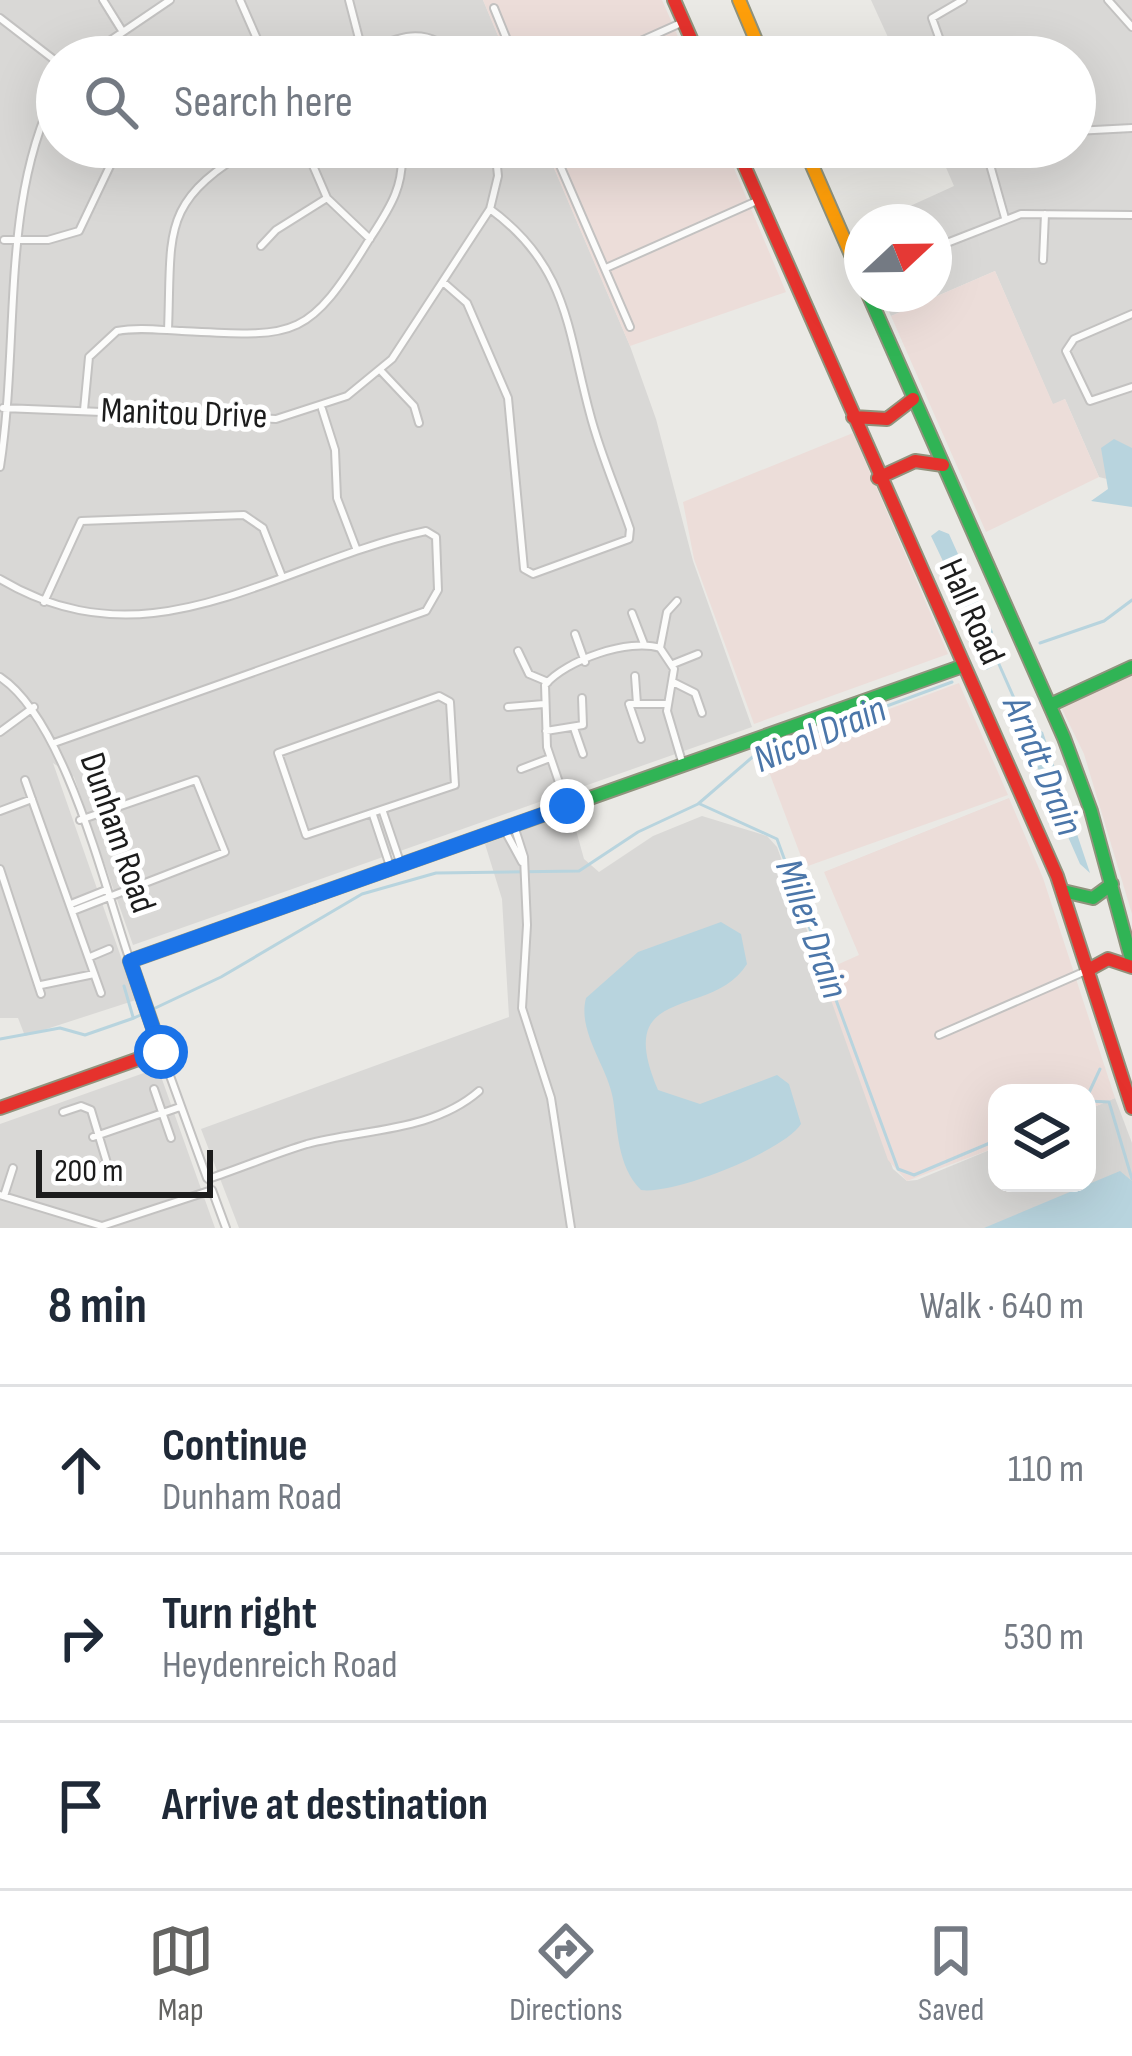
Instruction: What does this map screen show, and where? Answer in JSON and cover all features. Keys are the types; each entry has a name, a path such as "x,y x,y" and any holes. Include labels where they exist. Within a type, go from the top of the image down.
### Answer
{"main road":[{"path":"674,0 690,36"},
{"path":"739,0 754,36"},
{"name":"Hall Road","path":"745,168 960,667 1063,891 1132,1108"},
{"path":"813,168 844,238"},
{"name":"Hall Road","path":"876,312 1091,811 1132,965"},
{"path":"854,417 882,421 902,412 913,399"},
{"path":"878,478 915,461 943,464"},
{"path":"130,961 960,667"},
{"path":"1049,705 1132,667"},
{"path":"1063,891 1093,898 1112,884"},
{"path":"1088,970 1108,959 1132,965"},
{"name":"Dunham Road","path":"130,961 161,1052"},
{"path":"0,1108 161,1052"}],"street":[{"path":"104,0 121,29"},
{"path":"112,36 170,0"},
{"path":"240,0 256,36"},
{"path":"349,0 359,36"},
{"path":"938,36 932,18 963,0"},
{"path":"1108,0 1132,27"},
{"path":"494,8 505,36"},
{"path":"0,18 36,46"},
{"path":"652,36 684,22"},
{"path":"23,145 36,124"},
{"path":"1096,130 1132,128"},
{"path":"3,227 3,244 48,240 79,231 109,168"},
{"path":"168,330 172,243 179,210 204,178 220,168"},
{"path":"314,168 327,198 370,239"},
{"path":"84,410 85,369 104,338 129,329 262,335 292,330 334,297 398,192 400,168"},
{"name":"Manitou Drive","path":"3,408 259,419 322,409 381,371 490,209 497,168"},
{"path":"561,168 630,327"},
{"path":"991,168 1005,218"},
{"path":"261,246 275,230 327,198"},
{"path":"606,268 759,200"},
{"path":"442,282 467,303 508,398 526,572 624,543 632,532 591,418 575,336 552,281 526,240 490,209"},
{"path":"1043,260 1045,214"},
{"path":"952,240 1005,218 1132,214"},
{"path":"0,467 2,268"},
{"path":"1132,314 1067,347 1090,401 1132,387"},
{"path":"381,371 414,406 419,423"},
{"path":"322,409 335,450 338,497 356,548"},
{"path":"44,602 81,521 244,515 263,529 281,574"},
{"path":"0,579 44,602 103,618 145,617 400,535 435,533 434,603 412,617 54,743"},
{"path":"660,648 665,616 676,601"},
{"path":"632,613 644,644"},
{"path":"575,634 585,662"},
{"path":"548,682 585,662 644,644 660,648 673,664 675,682 667,704 683,765"},
{"path":"518,651 529,674 548,682"},
{"path":"673,664 698,654"},
{"path":"635,676 637,704"},
{"name":"Dunham Road","path":"0,677 34,707 54,743 130,961"},
{"path":"548,682 544,704 550,758 567,806"},
{"path":"675,682 694,693 702,713"},
{"path":"445,695 456,779 452,787 383,812 305,835 278,754 445,695"},
{"path":"546,730 583,724 581,698"},
{"path":"508,707 544,704"},
{"path":"641,739 629,704 667,704"},
{"path":"0,732 34,707"},
{"path":"574,728 584,754"},
{"path":"521,769 550,758"},
{"path":"25,780 101,993"},
{"path":"72,908 224,855 196,780 80,820"},
{"path":"0,811 32,799"},
{"path":"383,812 396,867"},
{"path":"373,815 396,867"},
{"path":"508,827 524,865 522,1008 554,1111 571,1228"},
{"path":"0,869 41,989 94,974"},
{"path":"88,957 109,949"},
{"path":"939,1035 1088,970"},
{"name":"Dunham Road","path":"161,1052 226,1228"},
{"path":"154,1089 171,1138"},
{"path":"208,1179 307,1144 394,1128 464,1102 479,1091"},
{"path":"63,1112 86,1106 107,1163 89,1173"},
{"path":"96,1136 180,1107"},
{"path":"13,1168 2,1196 65,1223 102,1226 212,1190"},
{"path":"134,1218 137,1228"}],"shaded area":[{"path":"0,0 483,0 498,36 36,36 36,168 554,168 656,419 693,561 752,727 133,945 74,777 53,763 136,1000 25,1036 18,1018 0,1018"},
{"path":"483,0 662,0 678,36 498,36"},
{"path":"871,0 1132,0 1132,485 1099,477 1065,399 1053,405 995,271 952,290 952,204 914,204 954,186 946,168 1096,168 1096,36 887,36"},
{"path":"554,168 734,168 786,292 630,346"},
{"path":"995,271 1053,404 1065,399 1099,477 986,532 891,316 952,312 952,290"},
{"path":"853,433 948,654 754,724 694,559 683,502"},
{"path":"1132,676 1132,914 1084,754 1061,707"},
{"path":"959,683 1008,795 805,867 763,756"},
{"path":"1009,798 1043,878 1115,1098 1096,1106 1096,1084 988,1084 988,1150 907,1181 888,1160 821,972 859,955 824,872"},
{"path":"571,812 584,859 599,872 653,836 702,816 767,836 777,847 893,1169 907,1181 917,1180 988,1151 988,1192 1096,1192 1096,1106 1115,1098 1132,1143 1132,1228 239,1228 201,1129 509,1017 502,899 485,844"},
{"path":"158,1068 215,1228 0,1228 0,1124"}],"water":[{"path":"1114,439 1132,448 1132,507 1091,501 1108,489 1101,448"},
{"path":"939,530 949,534 993,632 990,642 981,641 931,536"},
{"path":"1032,726 1043,732 1090,873 1080,864 1025,739"},
{"path":"721,922 741,934 747,964 731,981 656,1017 647,1032 647,1056 658,1090 700,1104 777,1075 789,1084 801,1124 773,1146 727,1169 678,1186 641,1190 623,1159 610,1087 586,1024 586,998 638,952"},
{"path":"1120,1171 1132,1181 1132,1228 984,1228 1070,1192 1096,1192 1096,1181"}],"waterway":[{"name":"Nicol Drain","path":"1040,643 1104,621 1132,600"},
{"name":"Arndt Drain","path":"987,668 998,662 1028,730"},
{"name":"Miller Drain","path":"0,1039 60,1028 85,1035 134,1018 221,977 362,894 436,873 579,871 638,832 698,804 756,754 952,682"},
{"name":"Miller Drain","path":"700,804 777,839 898,1169 914,1175 988,1144"},
{"path":"124,986 133,1017"},
{"name":"Arndt Drain","path":"1093,1084 1100,1069"},
{"name":"Miller Drain","path":"1096,1101 1109,1102 1132,1179"}],"traffic: fast":[{"path":"876,312 1064,738 1091,811 1132,962"},
{"path":"313,896 960,667"},
{"path":"1050,705 1132,667"},
{"path":"1063,891 1093,898 1112,884"}],"traffic: slow":[{"path":"739,0 754,36"},
{"path":"813,168 844,239"}],"traffic: jam":[{"path":"674,0 690,36"},
{"path":"745,168 1057,876 1132,1108"},
{"path":"853,417 887,419 913,399"},
{"path":"878,478 915,461 943,465"},
{"path":"0,1108 161,1051 130,961 313,896"},
{"path":"1088,970 1108,959 1132,967"}],"route":[{"path":"161,1052 130,961 567,806"}]}
